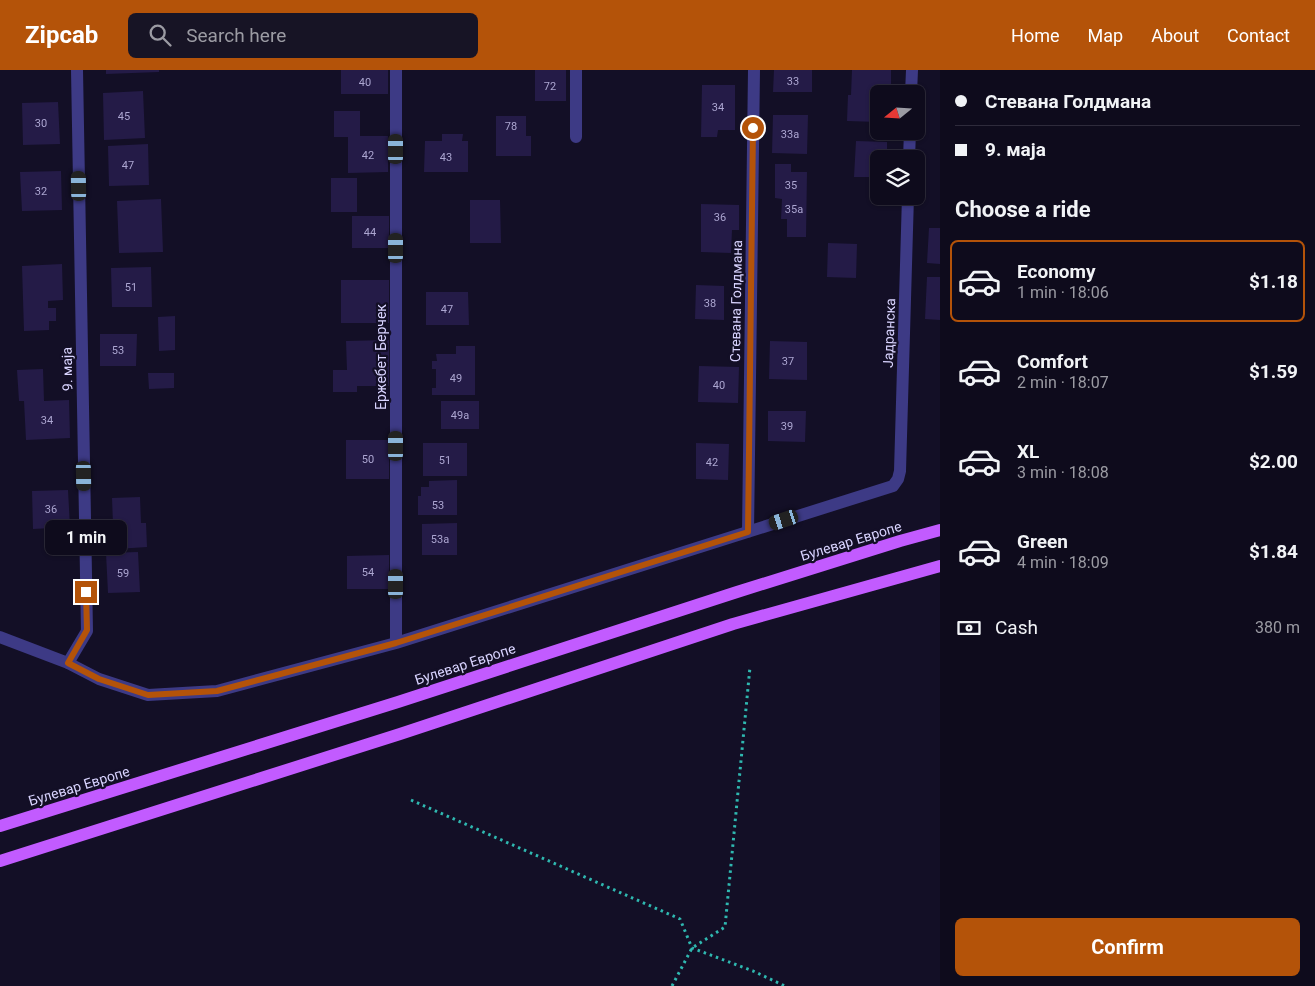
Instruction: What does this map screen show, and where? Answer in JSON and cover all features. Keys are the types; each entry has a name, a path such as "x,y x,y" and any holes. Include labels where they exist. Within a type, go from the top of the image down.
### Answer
{"main road":[{"name":"Булевар Европе","path":"0,826 398,702 737,592 940,530"},
{"path":"0,861 400,734 733,624 940,566"}],"street":[{"name":"9. маја","path":"68,663 87,630 77,70"},
{"name":"Ержебет Берчек","path":"396,70 396,643"},
{"path":"576,70 576,137"},
{"name":"Стевана Голдмана","path":"748,532 754,70"},
{"path":"911,85 912,70"},
{"name":"Јадранска","path":"748,532 893,486 898,479 900,471 908,205"},
{"path":"0,637 68,663 99,679 148,695 217,691 396,643 748,532"}],"path":[{"path":"672,986 692,948 725,927 750,667"},
{"path":"411,800 680,919 692,948 753,971 785,986"}],"building":[{"path":"106,70 159,70 159,72 106,74"},
{"path":"341,70 388,70 388,94 341,94"},
{"path":"535,70 566,70 566,101 535,101"},
{"path":"774,70 812,70 812,92 773,92"},
{"path":"852,70 891,70 891,85 870,85 870,122 847,121 848,95 851,95"},
{"path":"702,85 735,85 735,130 718,130 717,137 701,137"},
{"path":"143,91 145,138 104,140 103,93"},
{"path":"58,102 60,144 23,145 22,103"},
{"path":"334,111 360,111 360,136 388,136 388,172 348,173 348,137 334,137"},
{"path":"773,115 808,115 807,154 772,153"},
{"path":"496,116 526,116 526,136 531,136 531,156 496,156"},
{"path":"442,134 463,134 462,141 468,141 468,172 424,172 425,141 442,141"},
{"path":"856,141 887,142 887,150 870,150 870,177 854,177"},
{"path":"148,144 149,185 109,186 108,146"},
{"path":"775,164 791,164 791,172 807,172 806,237 787,237 787,219 781,219 782,199 775,198"},
{"path":"61,171 62,210 22,211 20,172"},
{"path":"331,178 357,178 357,212 331,212"},
{"path":"161,199 163,252 119,253 117,201"},
{"path":"470,200 500,200 501,243 470,243"},
{"path":"701,204 739,205 739,230 732,230 731,253 701,252"},
{"path":"352,216 389,216 389,248 352,248"},
{"path":"929,228 940,228 940,264 927,263"},
{"path":"828,243 857,244 856,278 827,277"},
{"path":"62,264 63,300 48,301 48,308 56,308 56,321 49,321 49,330 24,331 22,266"},
{"path":"151,267 152,307 112,307 111,268"},
{"path":"927,277 940,277 940,320 925,319"},
{"path":"341,280 389,280 389,323 341,323"},
{"path":"696,285 724,286 724,320 695,319"},
{"path":"426,292 468,292 469,325 426,325"},
{"path":"175,316 175,350 159,351 158,317"},
{"path":"100,334 137,334 136,366 100,366"},
{"path":"389,340 389,386 357,386 357,392 333,392 333,370 347,370 346,341"},
{"path":"770,341 807,342 807,380 769,379"},
{"path":"456,346 475,346 475,395 432,395 432,388 436,388 436,369 432,369 432,361 437,361 436,354 456,354"},
{"path":"699,366 739,367 738,403 698,402"},
{"path":"43,369 44,401 69,400 70,438 26,440 24,401 19,401 17,370"},
{"path":"148,373 174,373 174,388 149,389"},
{"path":"441,401 479,401 479,429 441,429"},
{"path":"768,411 806,411 805,442 768,441"},
{"path":"346,440 389,440 389,479 346,479"},
{"path":"423,443 467,443 467,476 423,476"},
{"path":"696,443 729,444 728,480 696,479"},
{"path":"457,480 457,515 418,515 418,496 421,496 421,487 429,487 429,481"},
{"path":"68,490 70,527 33,529 32,491"},
{"path":"140,497 141,523 146,523 147,547 117,549 116,524 113,524 112,498"},
{"path":"457,523 457,555 422,555 422,524"},
{"path":"138,552 140,592 108,593 106,553"},
{"path":"389,555 389,589 347,589 347,556"}],"route":[{"path":"86,592 87,630 68,663 99,679 148,695 217,691 396,643 748,532 753,128"}]}
